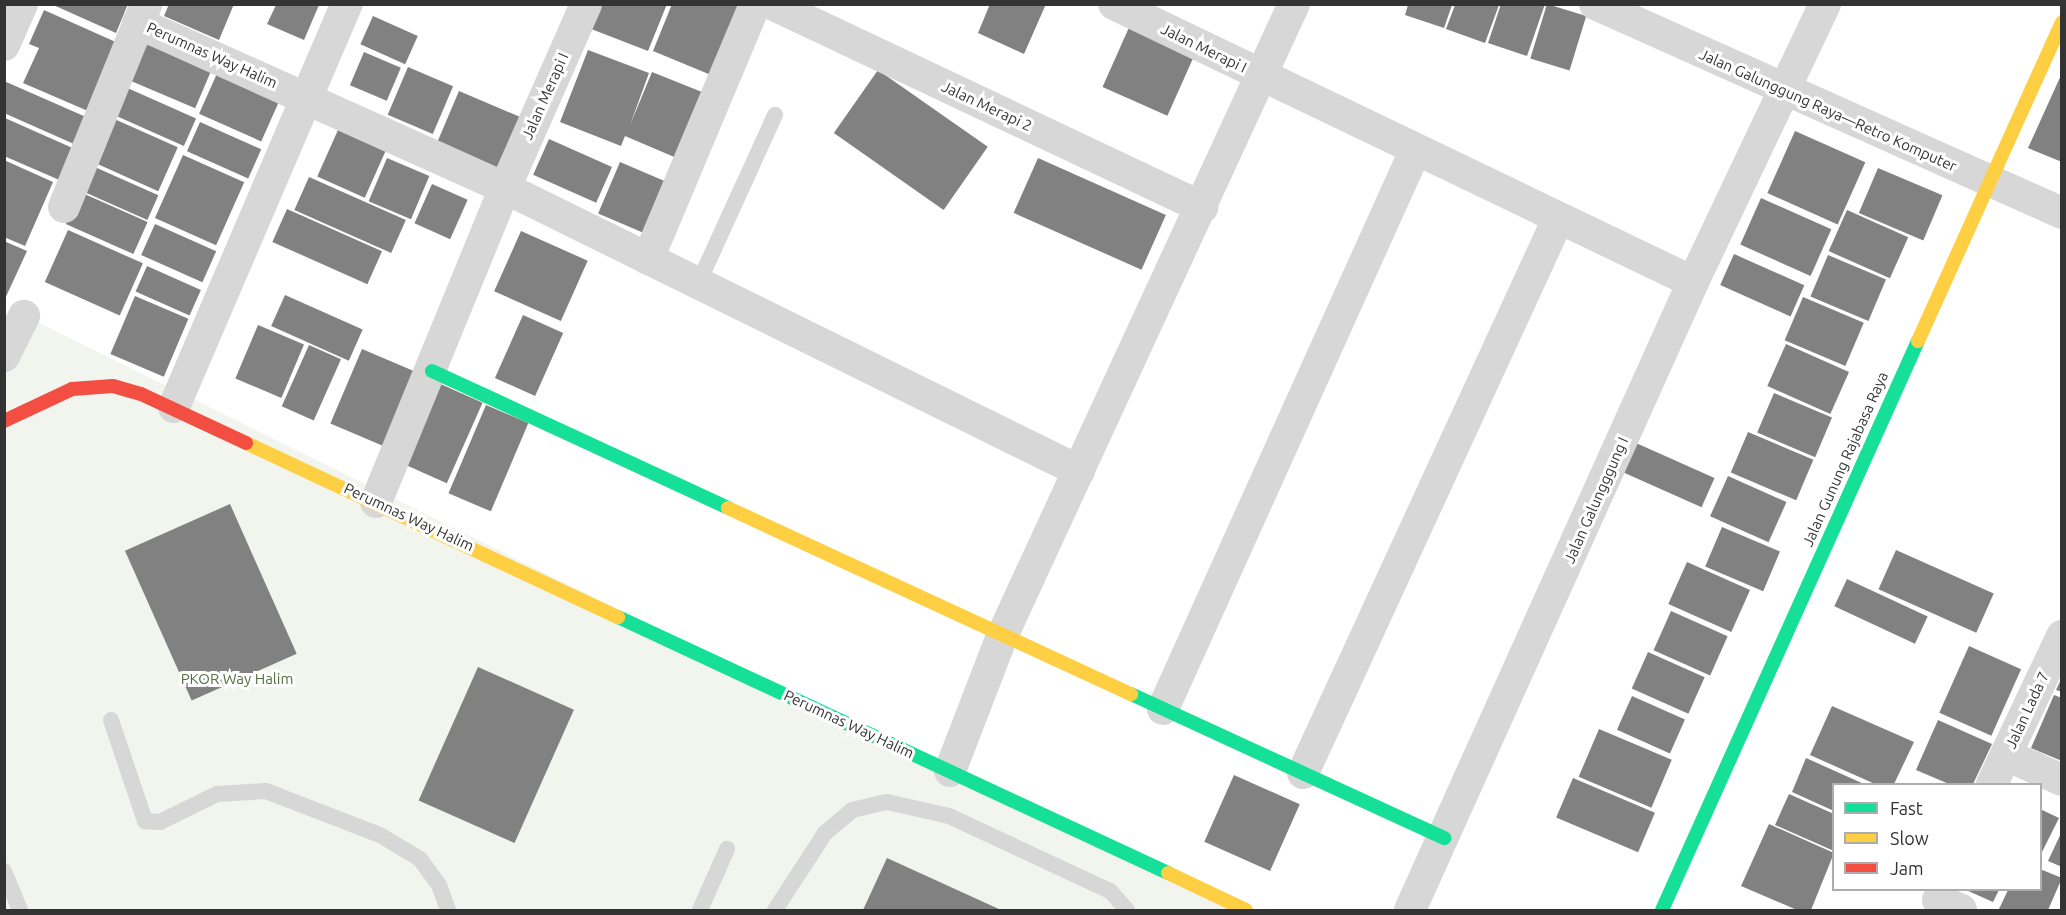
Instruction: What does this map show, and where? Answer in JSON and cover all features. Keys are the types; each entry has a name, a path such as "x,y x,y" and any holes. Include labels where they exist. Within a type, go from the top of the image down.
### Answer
{"street":[{"path":"4,45 22,4"},
{"path":"174,407 305,96 347,4"},
{"name":"Jalan Merapi I","path":"376,502 432,371 505,188 586,4"},
{"path":"648,259 755,4"},
{"name":"Jalan Merapi 2","path":"772,4 1202,207"},
{"name":"Jalan Merapi I","path":"1114,4 1693,282"},
{"path":"950,771 1003,634 1294,4"},
{"name":"Jalan Galunggung Raya—Retro Komputer","path":"1595,4 2061,213"},
{"name":"Jalan Galungggung I","path":"1410,910 1693,282 1825,4"},
{"path":"64,207 142,14"},
{"name":"Perumnas Way Halim","path":"142,14 305,96 505,188 1078,471"},
{"name":"Jalan Gunung Rajabasa Raya","path":"1662,910 2061,22"},
{"path":"1163,708 1416,149"},
{"path":"1303,773 1558,219"},
{"path":"4,356 24,316"},
{"path":"432,371 1444,838"},
{"name":"Perumnas Way Halim","path":"4,421 72,388 113,386 174,407 1246,910"},
{"name":"Jalan Lada 7","path":"1992,783 2061,636"},
{"path":"2006,755 2061,780"}],"lane":[{"path":"698,284 775,115"},
{"path":"111,720 145,821 160,822 217,794 266,791 380,835 420,859 439,885 448,910"},
{"path":"775,910 825,834 852,810 887,802 949,816 1110,891 1127,910"},
{"path":"700,910 727,849"},
{"path":"6,879 20,910"}],"green space":[{"name":"PKOR Way Halim","path":"33,320 836,717 1253,910 5,910 4,337"}],"building":[{"path":"51,4 128,4 116,33"},
{"path":"169,4 234,4 219,40 164,16"},
{"path":"595,4 667,4 648,51 586,27"},
{"path":"672,4 741,4 711,75 653,51"},
{"path":"990,4 1046,4 1024,54 978,33"},
{"path":"1501,4 1545,4 1527,56 1488,43"},
{"path":"1547,4 1586,16 1570,70 1530,59"},
{"path":"276,5 319,5 304,40 267,24"},
{"path":"1408,5 1452,5 1444,28 1405,15"},
{"path":"1455,5 1499,5 1485,43 1446,29"},
{"path":"44,10 118,43 88,111 23,83 39,48 29,44"},
{"path":"373,16 418,36 405,64 360,44"},
{"path":"1131,23 1196,52 1167,116 1103,87"},
{"path":"139,41 211,71 195,108 123,78"},
{"path":"588,50 649,73 630,125 652,72 707,94 679,159 625,136 621,146 560,122"},
{"path":"364,52 401,68 387,101 350,85"},
{"path":"408,67 453,86 433,134 388,115"},
{"path":"219,69 281,97 261,141 199,114"},
{"path":"878,70 988,147 944,210 834,133"},
{"path":"2062,73 2062,162 2028,148"},
{"path":"4,81 86,117 74,144 4,113"},
{"path":"123,86 196,119 184,146 111,113"},
{"path":"459,91 524,119 502,171 437,143"},
{"path":"5,118 77,150 64,182 4,156"},
{"path":"112,118 178,147 158,191 92,162"},
{"path":"200,122 261,149 248,178 187,151"},
{"path":"338,130 386,151 365,198 317,177"},
{"path":"1795,131 1865,162 1838,224 1767,193"},
{"path":"549,139 612,167 596,203 533,175"},
{"path":"183,155 244,182 216,245 155,218"},
{"path":"387,158 429,176 411,219 369,201"},
{"path":"1038,158 1166,215 1141,270 1014,213"},
{"path":"4,160 53,182 25,246 4,237"},
{"path":"620,162 672,184 650,235 598,214"},
{"path":"88,164 158,195 147,220 77,189"},
{"path":"1878,168 1942,195 1923,240 1859,213"},
{"path":"309,177 406,220 391,253 294,210"},
{"path":"432,184 468,200 450,239 415,223"},
{"path":"80,192 148,222 133,254 66,224"},
{"path":"1761,198 1831,229 1811,276 1740,245"},
{"path":"287,209 382,251 367,284 272,242"},
{"path":"1847,210 1908,237 1890,278 1829,251"},
{"path":"155,224 216,251 202,282 141,255"},
{"path":"68,230 143,263 120,315 45,282"},
{"path":"521,231 588,261 561,321 494,291"},
{"path":"4,241 27,251 4,301"},
{"path":"1734,254 1804,285 1791,316 1720,285"},
{"path":"1828,255 1886,280 1868,321 1810,296"},
{"path":"147,266 201,290 190,316 136,292"},
{"path":"285,295 363,330 349,361 271,326"},
{"path":"135,296 188,319 164,377 110,354"},
{"path":"1803,297 1864,323 1845,366 1785,340"},
{"path":"523,315 563,333 535,396 495,378"},
{"path":"258,325 304,345 281,398 235,378"},
{"path":"1786,344 1849,372 1830,414 1767,386"},
{"path":"309,345 341,359 314,420 282,406"},
{"path":"362,349 426,376 394,451 330,424"},
{"path":"436,382 483,403 447,483 400,462"},
{"path":"1774,393 1832,418 1815,457 1757,433"},
{"path":"486,405 528,423 491,511 448,493"},
{"path":"1748,432 1813,460 1796,500 1731,473"},
{"path":"1636,443 1715,478 1702,507 1623,472"},
{"path":"1728,476 1786,502 1769,542 1710,516"},
{"path":"230,504 297,654 192,701 125,551"},
{"path":"1722,527 1780,552 1763,591 1705,567"},
{"path":"1896,550 1994,594 1976,633 1879,589"},
{"path":"1687,562 1750,590 1731,632 1668,604"},
{"path":"1847,579 1928,617 1915,644 1834,606"},
{"path":"1671,611 1728,636 1710,676 1654,650"},
{"path":"1969,646 2021,669 1991,736 1939,713"},
{"path":"1648,652 1705,677 1688,714 1632,689"},
{"path":"478,667 574,710 515,843 419,800"},
{"path":"2062,677 2062,692 2056,690"},
{"path":"2054,695 2062,698 2062,761 2031,748"},
{"path":"1632,696 1685,720 1670,753 1617,730"},
{"path":"1832,706 1914,742 1894,783 1873,783 1810,755"},
{"path":"1938,720 1992,744 1973,783 1947,783 1916,770"},
{"path":"1599,729 1672,760 1651,808 1579,777"},
{"path":"1806,758 1862,783 1832,783 1832,810 1792,792"},
{"path":"1234,775 1300,804 1270,871 1204,842"},
{"path":"1573,778 1655,813 1638,852 1556,818"},
{"path":"1789,794 1832,813 1832,850 1775,825"},
{"path":"2042,810 2059,818 2042,852"},
{"path":"1769,824 1832,852 1832,858 1811,910 1797,910 1741,886"},
{"path":"2062,831 2062,867 2048,861"},
{"path":"887,858 1001,910 863,910"},
{"path":"2042,870 2062,878 2048,910 1999,909 2008,891 2042,891"},
{"path":"1968,891 1998,891 1993,902"}],"traffic: fast":[{"path":"1662,910 1918,341"},
{"path":"432,371 728,508"},
{"path":"618,617 1168,873"},
{"path":"1131,694 1444,838"}],"traffic: slow":[{"path":"1918,341 2062,22"},
{"path":"246,443 618,617"},
{"path":"728,508 1131,694"},
{"path":"1168,873 1246,910"}],"traffic: jam":[{"path":"4,421 72,389 113,386 141,394 246,443"}]}
